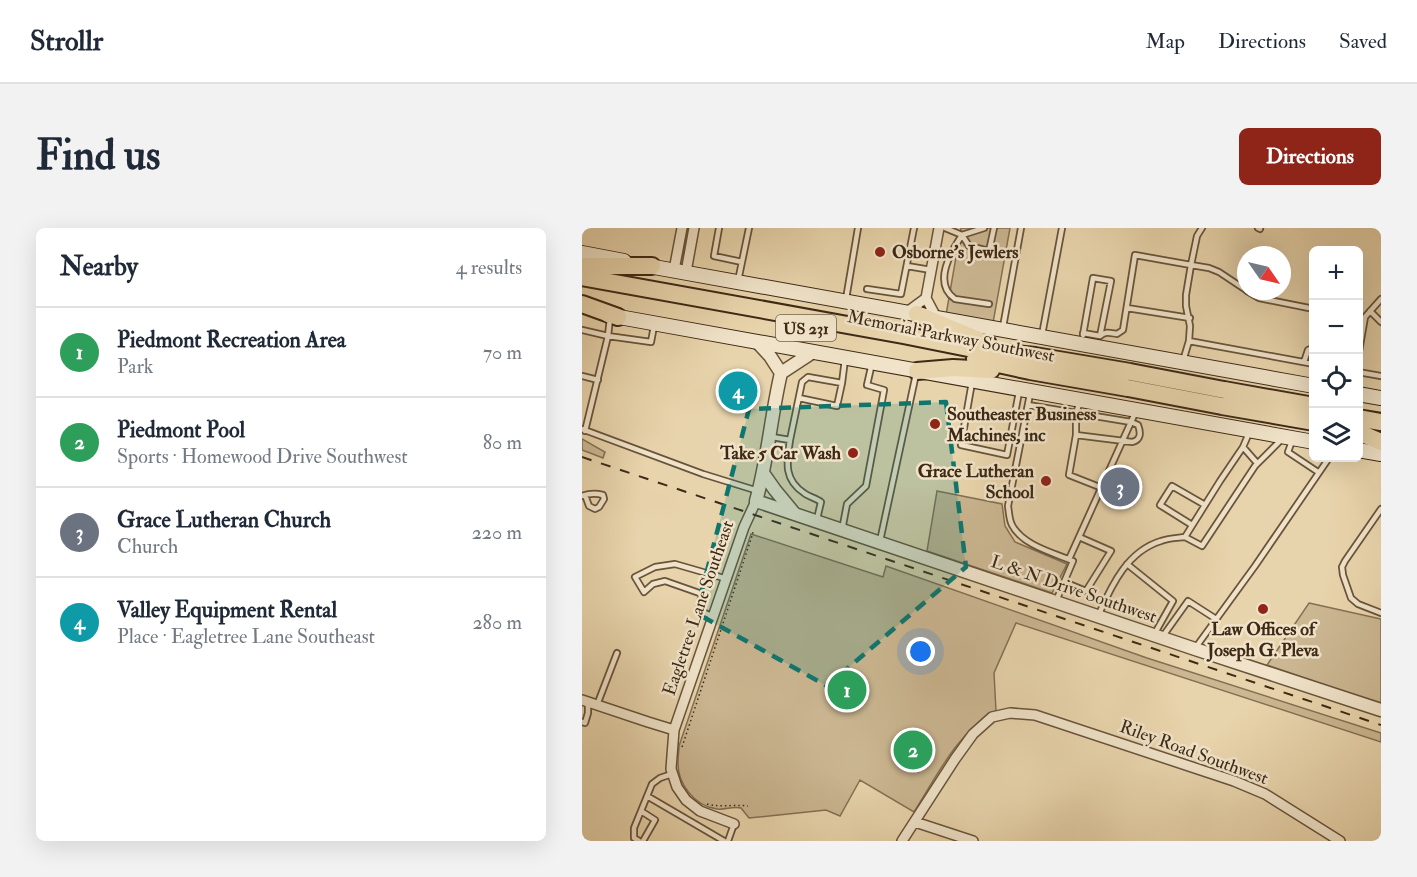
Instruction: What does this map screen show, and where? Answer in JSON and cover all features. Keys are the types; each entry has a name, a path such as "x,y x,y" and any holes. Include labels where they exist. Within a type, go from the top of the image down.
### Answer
{"highway":[{"path":"582,266 652,266"},
{"name":"Memorial Parkway Southwest","path":"582,277 978,350 1028,363"},
{"name":"Memorial Parkway Southwest","path":"582,288 950,353 1129,380 1223,398 1309,421"},
{"path":"582,304 614,316"},
{"path":"912,313 984,342 1028,363"},
{"path":"917,371 1028,363"},
{"name":"Memorial Parkway Southwest","path":"1223,398 1309,406"},
{"path":"1363,399 1381,412"},
{"path":"1363,419 1381,422"},
{"path":"1363,431 1381,433"},
{"path":"1363,433 1381,442"}],"main road":[{"path":"582,253 1042,336 1082,338 1148,355 1309,385"},
{"path":"582,311 917,371 1078,407 1213,423 1309,441"},
{"path":"1136,414 1157,407 1164,401 1168,392 1168,374 1164,366 1148,355"},
{"path":"1209,367 1194,377 1188,396 1189,405 1194,412 1213,423"},
{"path":"1363,396 1381,398"},
{"path":"1363,451 1381,454"}],"street":[{"path":"680,271 682,228"},
{"path":"680,271 694,228"},
{"path":"912,313 926,298 939,228"},
{"path":"926,298 936,317"},
{"path":"757,342 781,373 813,352"},
{"name":"Eagletree Lane Southeast","path":"672,774 675,730 743,530 758,496 781,373"},
{"path":"763,473 795,514"},
{"name":"L & N Drive Southwest","path":"758,496 795,514 1381,710"},
{"path":"589,702 675,730"},
{"name":"Riley Road Southwest","path":"902,841 973,734 992,717 1010,713 1035,715 1234,781 1265,794 1340,841"},
{"path":"672,774 686,800 700,811 734,824"},
{"path":"915,822 973,841"}],"lane":[{"path":"718,228 714,256 742,262"},
{"path":"738,282 749,228"},
{"path":"845,301 858,228"},
{"path":"867,289 902,294 914,228"},
{"path":"945,228 962,235 969,246 989,251 994,228"},
{"path":"984,228 962,235 945,267 945,288 955,299 988,304"},
{"path":"1003,329 1021,228"},
{"path":"1042,336 1062,228"},
{"path":"1183,362 1191,326 1186,295 1197,236 1202,228"},
{"path":"1099,342 1104,333 1118,334 1124,330 1136,255 1209,268 1237,284"},
{"path":"907,266 945,267"},
{"path":"1082,338 1093,278 1111,281 1099,342"},
{"path":"1363,324 1365,317 1381,299"},
{"path":"1268,300 1309,308"},
{"path":"1127,308 1190,318"},
{"path":"1370,311 1381,322"},
{"path":"614,316 584,430 758,496"},
{"path":"582,330 651,342 655,323"},
{"path":"1189,341 1309,363"},
{"path":"1304,362 1309,350"},
{"path":"799,398 837,406 845,358"},
{"path":"842,530 847,504 866,486 884,390 867,385 872,363"},
{"path":"880,543 917,371"},
{"path":"1363,373 1381,376"},
{"path":"582,376 598,380"},
{"path":"817,521 821,502 804,494 789,476 786,464 790,440 802,382 808,377 842,383"},
{"path":"972,382 961,445 1007,455 1026,395"},
{"path":"1026,395 1008,506 1011,523 1018,535 1073,561 1056,602"},
{"path":"1078,407 1069,475 1102,488"},
{"path":"1070,559 1136,414"},
{"path":"1076,435 1136,441 1140,437 1140,431 1136,414"},
{"path":"1185,537 1243,447 1250,431"},
{"path":"769,436 790,440"},
{"path":"1098,616 1108,594 1130,559 1147,546 1163,540 1185,537 1202,546 1257,463 1289,438"},
{"path":"1289,438 1288,452 1318,472"},
{"path":"1243,447 1257,463"},
{"path":"1195,649 1326,462"},
{"path":"1192,525 1160,506 1172,486 1205,505"},
{"path":"597,493 603,495 604,499 595,509 589,506 583,495 597,493"},
{"path":"1381,509 1342,567 1351,598 1358,604 1381,613"},
{"path":"1064,582 1086,591 1111,552 1079,537"},
{"path":"714,617 698,610 702,594 665,581 653,584 644,592 635,577 655,567 675,564 727,579"},
{"path":"1127,564 1173,601 1158,637"},
{"path":"1158,637 1188,601 1216,619"},
{"path":"582,722 585,723 589,702 617,653"},
{"path":"641,812 655,820 641,841 634,838 634,828 652,784 672,774"},
{"path":"647,796 726,841 734,824"}],"path":[{"path":"681,750 753,533 743,530"},
{"path":"706,804 717,807 748,806"}],"highlighted area":[{"path":"946,402 966,567 827,686 696,613 749,409"}],"shaded area":[{"path":"961,228 1010,228 993,323 946,315"},
{"path":"582,439 605,452 603,458 582,450"},
{"path":"937,491 1002,504 1005,526 1015,542 1067,564 1052,593 927,551"},
{"path":"751,534 883,577 886,566 1147,658 1381,733 1381,742 1016,623 994,673 996,711 982,720 959,743 914,812 860,780 840,816 826,810 749,818 741,808 709,807 688,792 680,777 679,746"},
{"path":"1309,603 1381,619 1381,704 1267,665"},
{"path":"913,732 922,738 917,749 928,756 918,772 910,766 911,763 898,755"}],"railway":[{"path":"582,457 1381,725"}],"place":[{"name":"Osborne's Jewlers","path":"880,252"},
{"name":"Valley Equipment Rental","path":"738,391"},
{"name":"Southeaster Business Machines, inc","path":"935,424"},
{"name":"Take 5 Car Wash","path":"853,453"},
{"name":"Grace Lutheran School","path":"1046,481"},
{"name":"Grace Lutheran Church","path":"1120,487"},
{"name":"Law Offices of Joseph G. Pleva","path":"1263,609"},
{"name":"Piedmont Recreation Area","path":"847,690"},
{"name":"Piedmont Pool","path":"913,750"}]}
